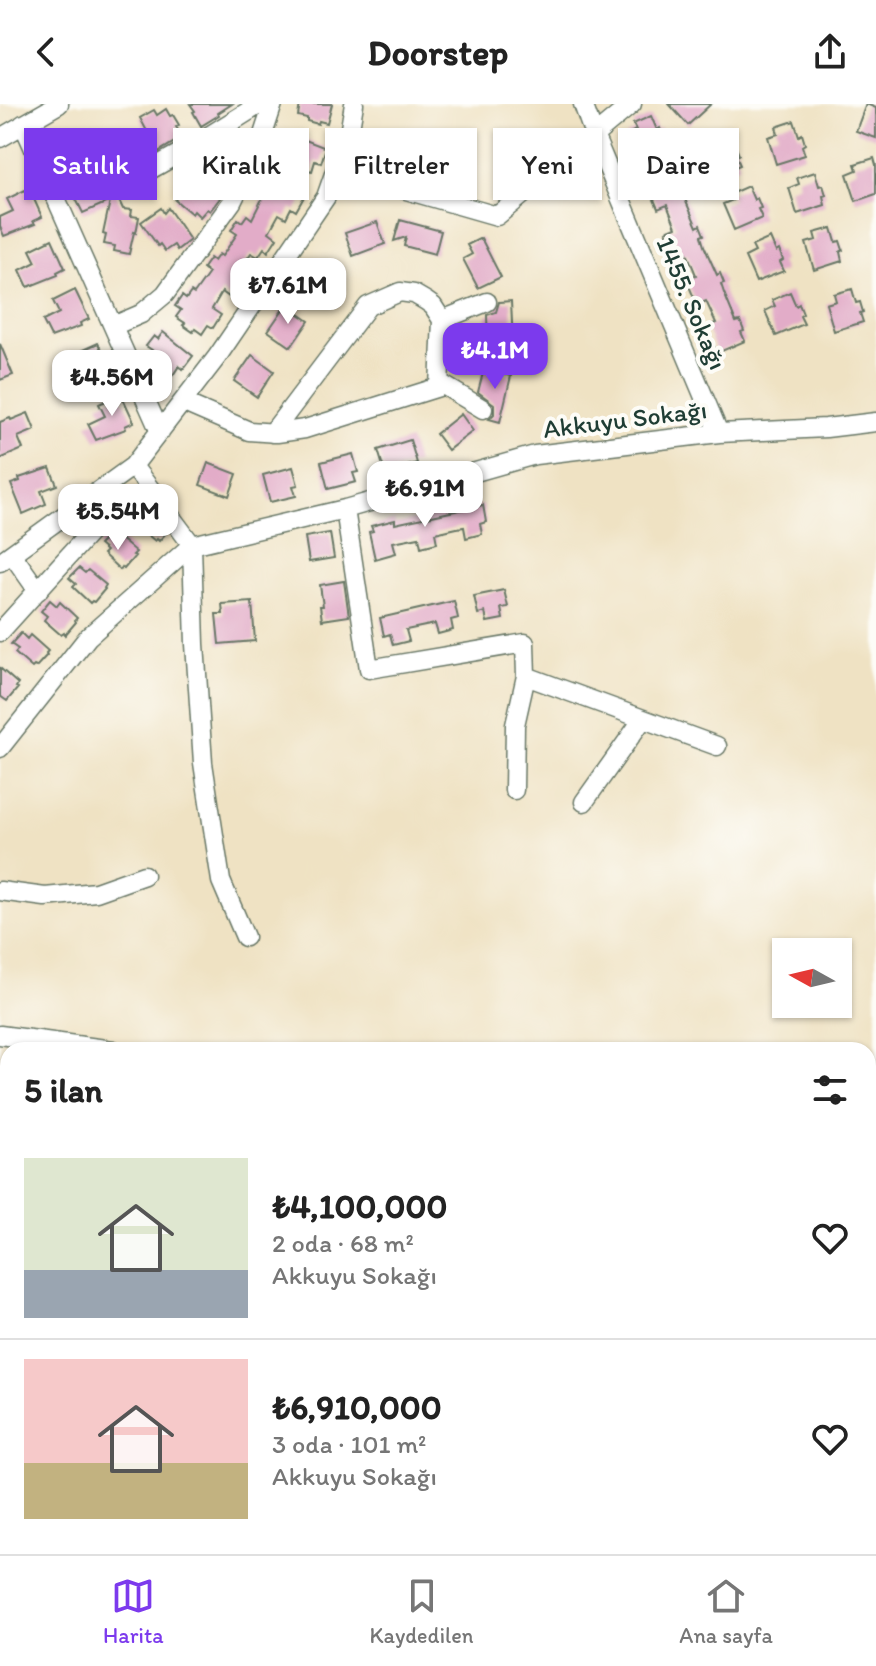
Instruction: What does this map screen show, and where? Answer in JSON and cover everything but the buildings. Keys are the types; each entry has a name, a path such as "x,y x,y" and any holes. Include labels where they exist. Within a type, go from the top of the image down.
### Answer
{"street":[{"path":"0,138 59,104"},
{"path":"222,128 260,104"},
{"path":"265,128 273,104"},
{"path":"350,128 354,104"},
{"name":"1455. Sokağı","path":"583,104 592,128"},
{"path":"602,128 632,104"},
{"path":"23,124 160,432"},
{"name":"1455. Sokağı","path":"602,154 719,433"},
{"path":"38,591 6,558 133,466 217,357 325,198"},
{"path":"113,326 141,314 165,294 233,200"},
{"path":"441,200 497,216 516,200"},
{"path":"182,402 249,431 272,433 305,429 439,387 442,320 433,306 414,294 400,292 368,306 272,433"},
{"path":"442,320 487,302"},
{"path":"440,383 483,409"},
{"name":"Akkuyu Sokağı","path":"0,748 88,637 192,545 345,509 535,455 719,433 826,428 876,422"},
{"path":"133,466 192,545 203,763 221,881 245,937"},
{"path":"345,509 369,669 525,643 526,676 515,725 514,790"},
{"path":"0,632 94,528 114,515"},
{"path":"526,676 717,746"},
{"path":"584,802 643,719"},
{"path":"0,891 45,897 96,892 144,875"},
{"path":"0,1035 53,1042"}]}
